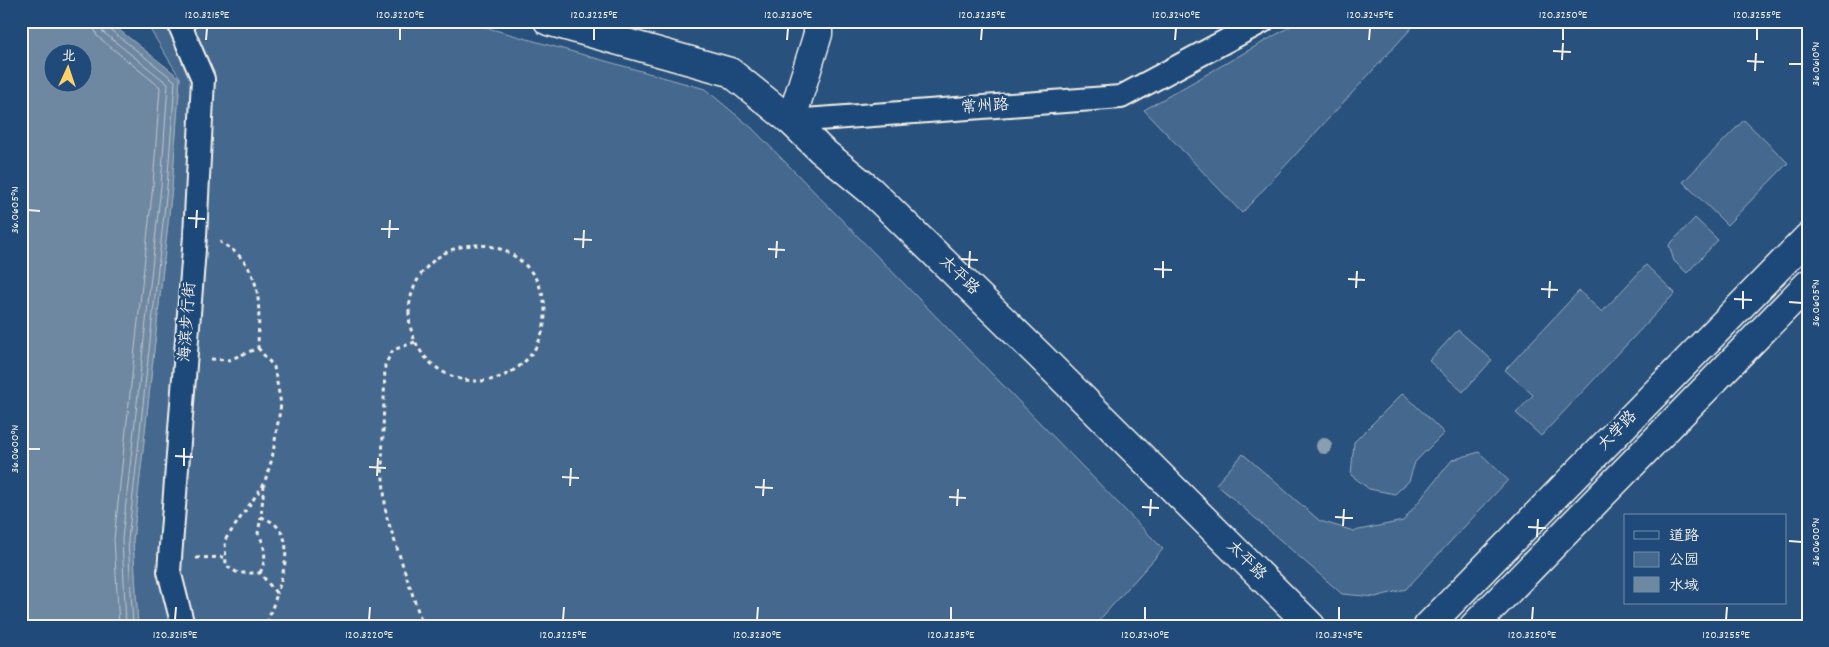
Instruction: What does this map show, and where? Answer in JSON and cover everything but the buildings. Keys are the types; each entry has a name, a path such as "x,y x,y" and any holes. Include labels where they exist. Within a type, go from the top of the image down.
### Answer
{"main road":[{"name":"太平路","path":"548,21 730,72 791,121 821,150 871,191 1005,321 1311,626"},
{"path":"791,121 818,34 818,21"},
{"name":"大学路","path":"1428,626 1808,237"},
{"name":"大学路","path":"1474,626 1808,284"}],"street":[{"name":"海滨步行街","path":"178,21 203,79 195,236 170,571 183,626"},
{"name":"常州路","path":"791,121 1121,97 1263,21"}],"path":[{"path":"195,236 221,243 247,262 258,290 258,348 274,367 281,404 272,459 264,484 258,533 264,544 265,560 260,573"},
{"path":"474,245 495,247 515,256 531,270 541,289 546,310 543,333 532,354 515,370 494,379 470,381 448,374 429,360 415,342 410,319 412,296 420,276 434,260 453,250 474,245"},
{"path":"415,342 394,350 385,365 382,467 386,515 423,626"},
{"path":"185,359 229,360 258,348"},
{"path":"260,573 238,573 226,566 225,540 264,484"},
{"path":"261,517 273,521 283,535 287,556 266,626"},
{"path":"260,573 277,594"}],"green space":[{"path":"143,21 463,21 705,89 752,128 1163,549 1094,626 138,626 133,540 172,187 180,78"},
{"path":"1300,21 1418,21 1242,213 1144,110"},
{"path":"1744,120 1788,163 1727,225 1683,182"},
{"path":"1695,218 1718,240 1687,273 1674,261 1669,245"},
{"path":"1646,265 1675,293 1541,436 1516,413 1533,395 1505,370 1579,291 1602,312"},
{"path":"1458,330 1492,360 1463,392 1429,361"},
{"path":"1403,393 1444,433 1415,462 1409,481 1395,494 1369,489 1351,475 1354,442"},
{"path":"1479,452 1508,480 1406,589 1375,597 1342,594 1216,484 1243,454 1320,521 1354,531 1403,521 1452,460"}],"water":[{"path":"21,21 108,21 180,78 172,187 133,540 138,626 21,626"}]}
